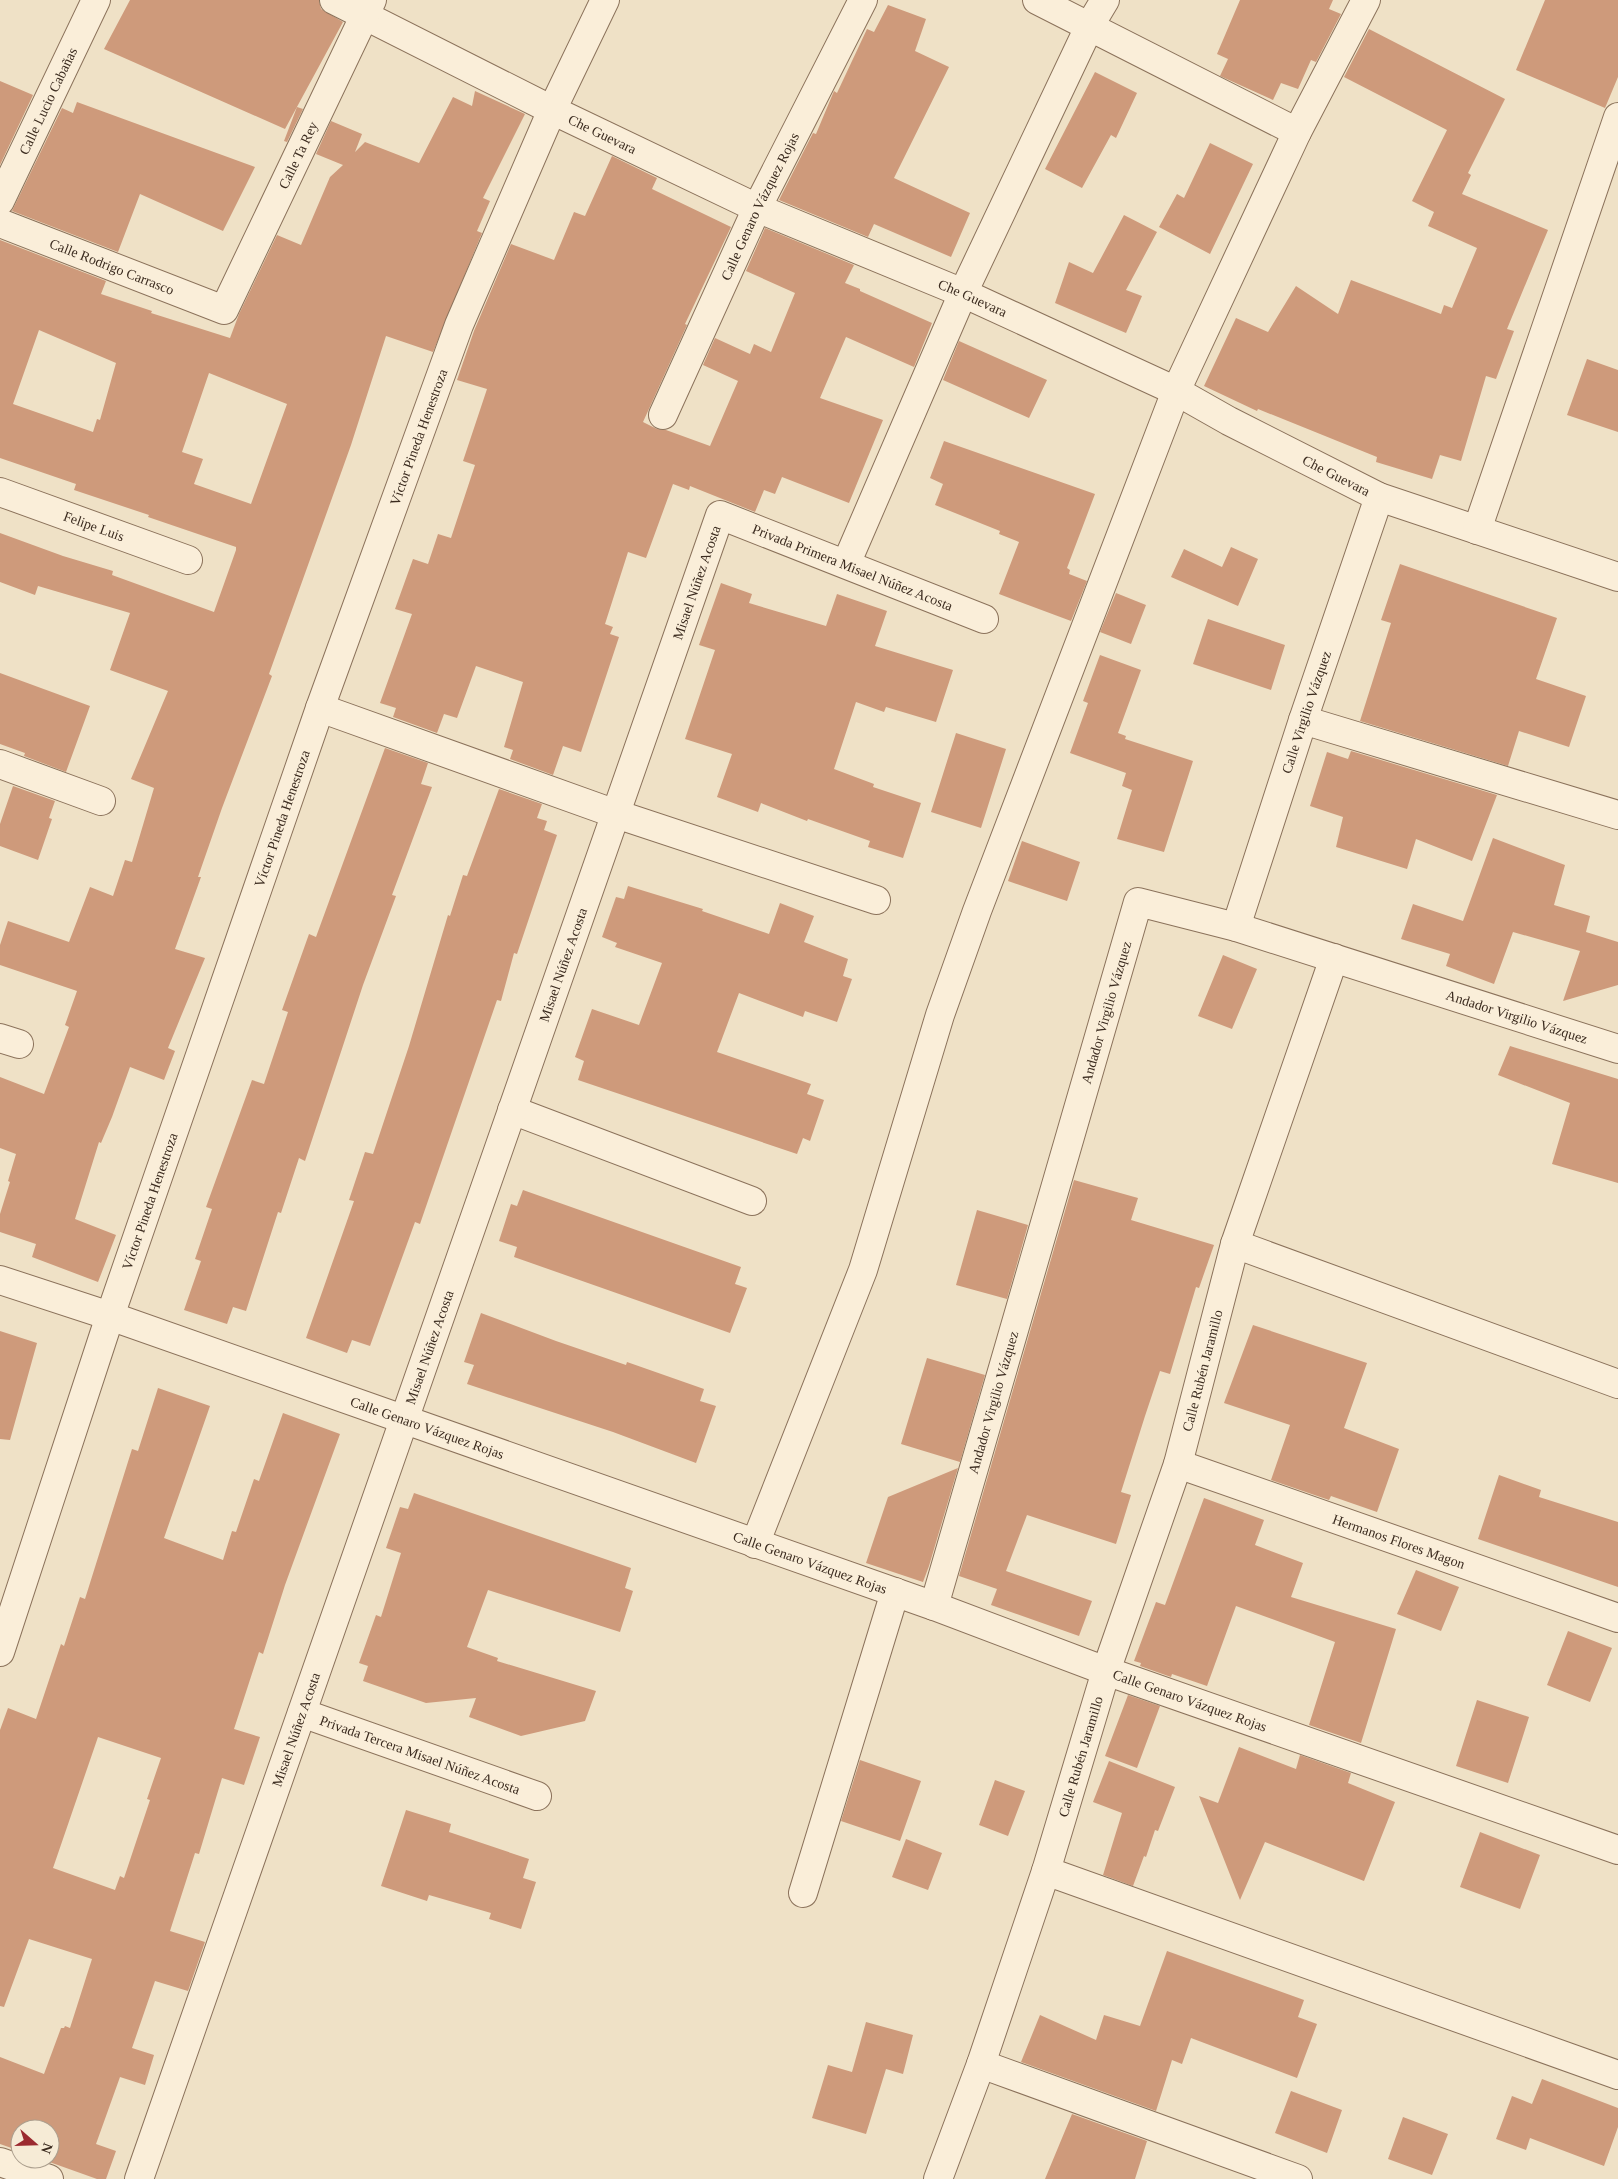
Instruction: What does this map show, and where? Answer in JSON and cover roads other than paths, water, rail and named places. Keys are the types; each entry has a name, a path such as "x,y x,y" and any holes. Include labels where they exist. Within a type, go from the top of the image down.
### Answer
{"street":[{"name":"Calle Lucio Cabañas","path":"0,201 96,0"},
{"name":"Che Guevara","path":"334,0 368,8 552,110 757,208 963,293 1176,390 1229,421 1379,497 1618,577"},
{"name":"Víctor Pineda Henestroza","path":"0,1652 110,1316 320,708 459,325 552,110 605,0"},
{"name":"Calle Genaro Vázquez Rojas","path":"663,415 757,208 863,0"},
{"path":"1037,0 1090,25 1298,132"},
{"path":"846,564 963,293 1090,25 1105,0"},
{"path":"755,1544 863,1270 940,1015 1176,390 1298,132 1366,0"},
{"name":"Calle Ta Rey","path":"224,310 368,8"},
{"path":"1477,530 1618,117"},
{"name":"Calle Rodrigo Carrasco","path":"0,223 224,310"},
{"name":"Felipe Luis","path":"0,492 188,560"},
{"name":"Calle Virgilio Vázquez","path":"1236,927 1303,720 1379,497"},
{"name":"Privada Primera Misael Núñez Acosta","path":"720,515 984,619"},
{"name":"Misael Núñez Acosta","path":"139,2179 720,515"},
{"path":"320,708 616,814 876,900"},
{"path":"1303,720 1618,816"},
{"path":"0,764 101,801"},
{"name":"Andador Virgilio Vázquez","path":"934,1606 1138,902 1236,927 1618,1049"},
{"name":"Calle Rubén Jaramillo","path":"938,2179 981,2064 1046,1871 1106,1672 1178,1464 1235,1244 1334,958"},
{"path":"512,1110 752,1201"},
{"path":"1235,1244 1618,1384"},
{"name":"Calle Genaro Vázquez Rojas","path":"0,1280 110,1316 896,1592 1106,1672 1618,1850"},
{"name":"Hermanos Flores Magon","path":"1178,1464 1618,1618"},
{"path":"804,1893 896,1592"},
{"name":"Privada Tercera Misael Núñez Acosta","path":"302,1713 537,1796"},
{"path":"1046,1871 1618,2075"},
{"path":"981,2064 1298,2179"},
{"path":"0,2162 49,2179"}]}
